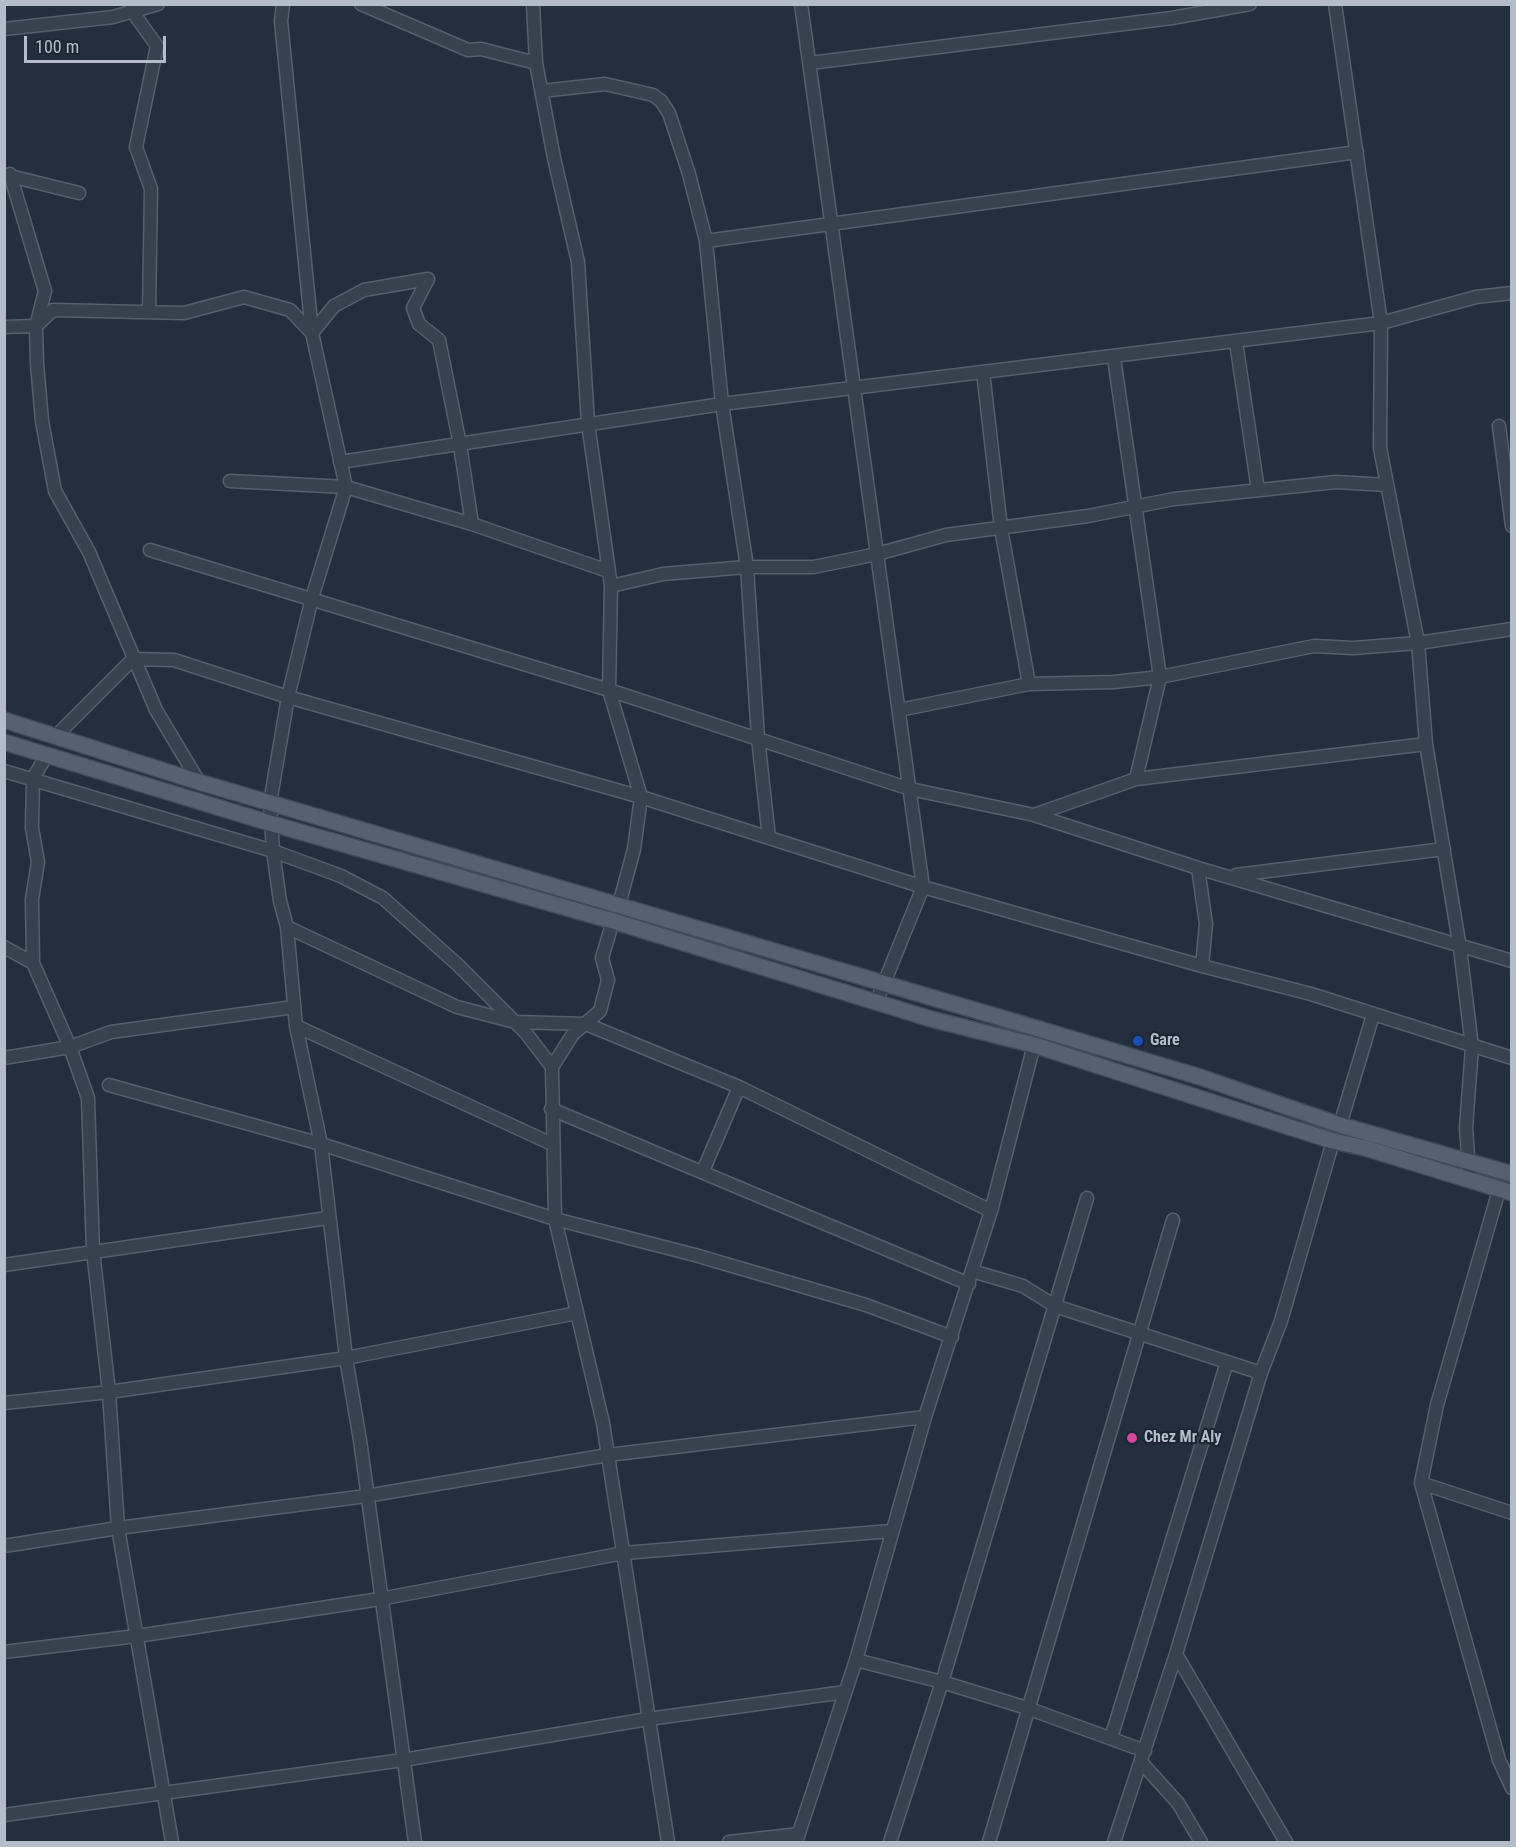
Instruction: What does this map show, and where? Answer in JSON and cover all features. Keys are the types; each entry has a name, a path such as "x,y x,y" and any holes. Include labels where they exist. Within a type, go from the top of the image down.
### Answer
{"main road":[{"path":"4,720 199,782 1200,1077 1340,1125 1512,1174"},
{"path":"4,742 273,824 614,921 876,1003 1034,1045 1333,1141 1470,1181 1507,1189"},
{"path":"1034,1045 1039,1029"}],"street":[{"path":"4,29 68,23 158,4"},
{"path":"283,4 281,21 312,333 346,487 312,598 288,697 270,803 273,851 280,901 287,927 296,1026 321,1144 346,1358 360,1440 415,1842"},
{"path":"361,4 468,50 481,49 536,63"},
{"path":"801,4 923,888 876,1003"},
{"path":"810,63 1172,18 1250,4"},
{"path":"1335,4 1382,324 1380,448 1418,643 1426,744 1460,948 1472,1047 1466,1128 1470,1181"},
{"path":"132,8 157,46 136,147 151,189 149,312"},
{"path":"536,8 536,63 554,158 578,262 588,423 611,586 609,690 641,797 634,849 618,904"},
{"path":"542,91 605,84 653,95 661,101 669,113 689,174 706,241 722,404 747,567 758,738 769,838"},
{"path":"706,241 831,222 1358,152"},
{"path":"7,175 79,193"},
{"path":"7,175 45,291 36,326 42,421 55,491 89,552 156,710 199,782"},
{"path":"312,333 334,306 364,290 428,279 413,308 419,324 439,340 460,445 472,524"},
{"path":"340,462 722,404 1382,324 1476,297 1512,293"},
{"path":"4,327 36,326 53,310 184,313 244,297 290,310 312,333"},
{"path":"1236,342 1258,490"},
{"path":"1114,358 1160,677 1136,779"},
{"path":"983,372 1001,528 1029,684"},
{"path":"1499,426 1512,526"},
{"path":"230,481 346,487 472,524 608,571"},
{"path":"611,586 663,574 747,567 814,567 877,554 946,535 1088,516 1174,498 1336,482 1386,485"},
{"path":"150,550 609,690 910,789 1034,815 1198,868 1231,876 1460,948 1512,961"},
{"path":"899,710 1029,684 1113,682 1160,677 1314,646 1353,648 1418,643 1512,629"},
{"path":"57,735 133,660 174,660 288,697 641,797 923,888 1311,994 1512,1058"},
{"path":"1034,815 1136,779 1426,744"},
{"path":"47,755 33,778 32,828 39,862 32,899 33,963 70,1047 88,1098 93,1251 109,1392 118,1527 172,1842"},
{"path":"4,771 273,851 341,876 383,898 458,965 515,1022 552,1067"},
{"path":"1231,876 1444,849"},
{"path":"1198,868 1206,924 1202,966"},
{"path":"614,921 602,958 608,980 600,1011 573,1034 552,1067 551,1109 555,1219 608,1455 668,1842"},
{"path":"287,927 457,1007 515,1022 586,1024 739,1087 991,1211"},
{"path":"4,947 33,963"},
{"path":"4,1058 70,1047 111,1032 294,1007"},
{"path":"1340,1125 1373,1015"},
{"path":"296,1026 552,1144"},
{"path":"729,1842 797,1838 856,1660 925,1417 991,1211 1034,1045"},
{"path":"109,1085 321,1144 555,1219 695,1255 866,1305 952,1337"},
{"path":"703,1171 739,1087"},
{"path":"551,1109 703,1171 851,1237 969,1284"},
{"path":"1114,1842 1176,1654 1261,1373 1281,1321 1333,1141"},
{"path":"1507,1189 1437,1405 1421,1483 1499,1761 1512,1788"},
{"path":"890,1842 942,1682 1088,1198"},
{"path":"4,1265 328,1218"},
{"path":"989,1842 1173,1220"},
{"path":"972,1271 1023,1286 1055,1306 1261,1373"},
{"path":"4,1402 109,1392 346,1358 577,1313"},
{"path":"1111,1738 1227,1362"},
{"path":"4,1546 118,1527 366,1496 608,1455 925,1417"},
{"path":"1421,1483 1512,1513"},
{"path":"4,1653 136,1636 380,1599 624,1553 891,1531"},
{"path":"1176,1654 1286,1842"},
{"path":"856,1660 942,1682 1027,1708 1111,1738 1143,1757 1178,1803 1201,1842"},
{"path":"4,1815 403,1760 648,1719 845,1692"}],"place":[{"name":"Gare","path":"1138,1041"},
{"name":"Chez Mr Aly","path":"1132,1438"}]}
